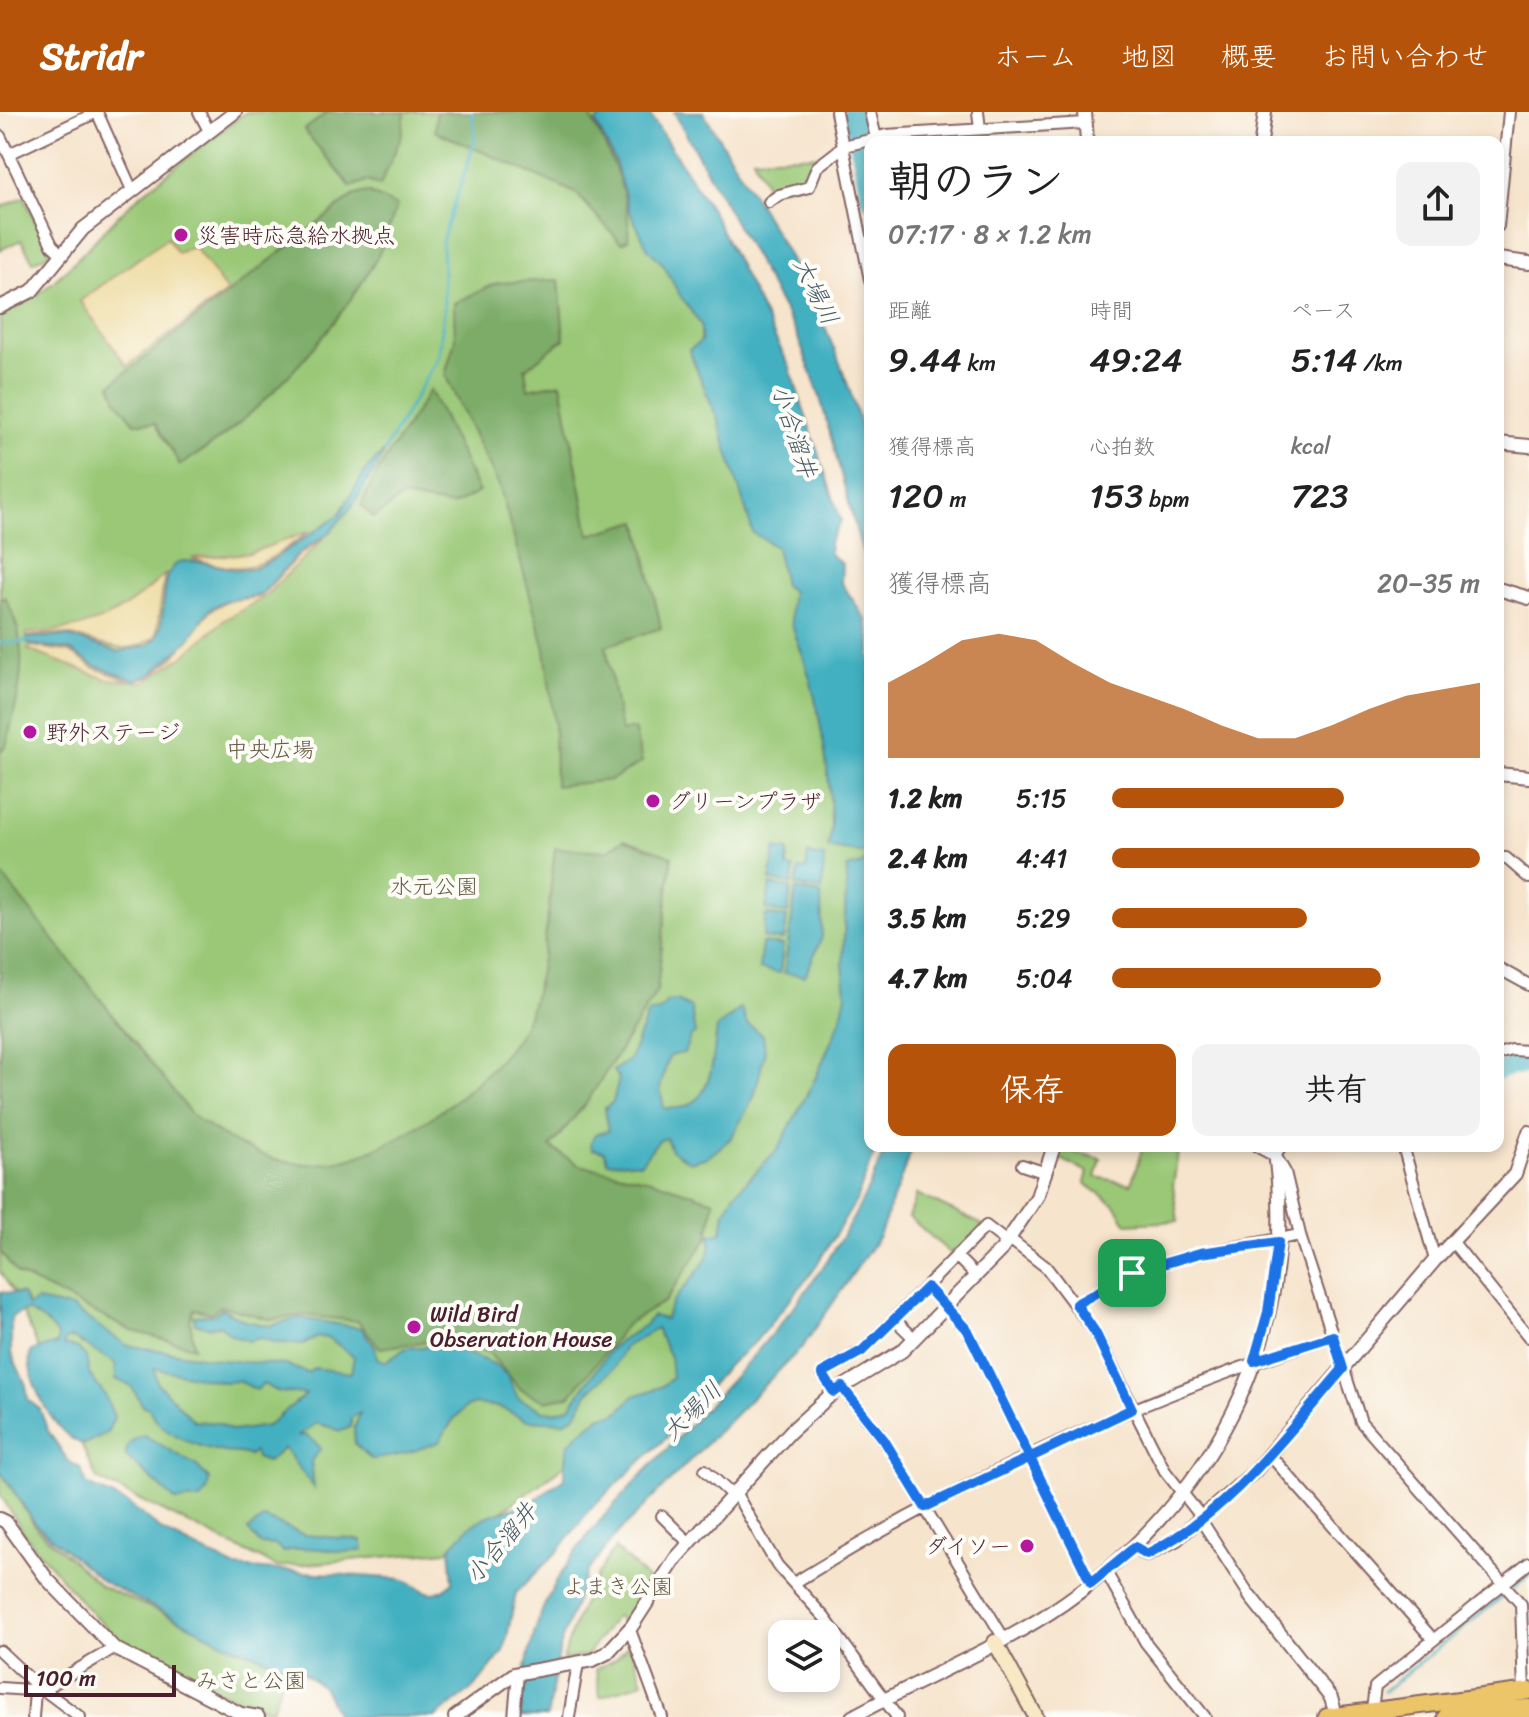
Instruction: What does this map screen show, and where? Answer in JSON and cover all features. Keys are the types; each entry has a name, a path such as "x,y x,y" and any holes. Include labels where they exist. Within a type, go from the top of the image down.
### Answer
{"highway":[{"path":"1331,1716 1372,1710 1528,1699"},
{"path":"1446,1717 1489,1711 1528,1699"}],"main road":[{"path":"999,1640 1036,1717"}],"street":[{"path":"9,154 97,112 132,190"},
{"path":"199,112 209,131"},
{"path":"0,307 32,291 83,229 235,112"},
{"path":"836,112 864,250"},
{"path":"870,112 875,136"},
{"path":"978,112 980,129"},
{"path":"1262,136 1265,112"},
{"path":"1504,164 1509,112"},
{"path":"914,136 1086,117"},
{"path":"0,136 52,245 62,255"},
{"path":"769,202 779,195 809,187 817,167 843,146 864,142"},
{"path":"1504,260 1529,263"},
{"path":"1504,444 1529,446"},
{"path":"1504,591 1529,598"},
{"path":"1504,775 1529,777"},
{"path":"1504,858 1529,878"},
{"path":"1504,971 1529,985"},
{"path":"1504,1052 1529,1051"},
{"path":"1135,1547 1147,1554 1177,1539 1237,1490 1435,1260 1515,1174 1527,1156 1529,1132"},
{"path":"455,1717 499,1682 520,1672 573,1664 607,1653 630,1630 662,1576 790,1432 838,1390 874,1370 914,1338 1010,1241 1037,1197 1052,1152"},
{"path":"852,1717 1047,1614 1135,1547 1182,1496 1226,1428 1254,1361 1270,1301 1278,1242 1277,1152"},
{"path":"1278,1152 1300,1235 1361,1422 1514,1595 1523,1615 1528,1699"},
{"path":"1405,1152 1435,1260"},
{"path":"1022,1165 1046,1173"},
{"path":"999,1640 884,1440 822,1373 862,1351 986,1226 1046,1267 1076,1304 1095,1332 1132,1409 1182,1496 1202,1519 1250,1596 1331,1698 1331,1716"},
{"path":"1076,1304 1132,1273 1200,1253 1278,1242 1300,1235"},
{"path":"1452,1241 1529,1337"},
{"path":"957,1257 976,1276"},
{"path":"927,1287 968,1331 1091,1583"},
{"path":"894,1319 914,1338"},
{"path":"794,1583 925,1507 1132,1409 1254,1361 1333,1336"},
{"path":"862,1351 874,1370"},
{"path":"1269,1454 1432,1638"},
{"path":"705,1470 735,1496 777,1565 886,1698 897,1717"},
{"path":"662,1516 690,1544"},
{"path":"2,1517 47,1579 114,1648 241,1714 258,1717"},
{"path":"1372,1710 1375,1687 1432,1638 1529,1563"},
{"path":"1106,1572 1146,1643 1205,1717"},
{"path":"630,1630 662,1717"},
{"path":"0,1688 41,1691 114,1648"},
{"path":"0,1651 41,1691 80,1717"},
{"path":"569,1717 573,1664"},
{"path":"514,1717 520,1672"},
{"path":"33,1717 41,1691"}],"green space":[{"name":"水元公園","path":"246,112 607,112 678,257 794,558 864,798 862,1005 678,1375 552,1475 446,1551 277,1567 97,1479 14,1293 0,1272 0,313 20,305 56,280 119,215"},
{"path":"328,112 405,112 402,135 380,186 367,181 351,187 304,130"},
{"path":"436,112 588,112 623,190 628,240 621,243 576,193 435,131"},
{"path":"821,155 810,167 805,182 769,191 753,158"},
{"path":"367,192 397,206 378,256 356,291 313,348 263,402 208,447 180,465 155,423 135,423 117,401 111,384 353,196"},
{"path":"24,197 50,253 33,262 21,240 0,250 0,208"},
{"path":"559,280 564,339 525,369 528,389 561,383 589,535 638,521 661,628 606,646 621,732 634,729 642,762 611,780 555,786 554,722 545,649 500,488 445,375 455,340 454,303 497,283"},
{"path":"430,390 479,492 452,506 402,497 374,518 361,505 379,469"},
{"path":"5,597 19,634 21,671 6,746 0,751 0,600"},
{"path":"624,839 672,856 657,991 587,1102 550,1147 579,1165 651,1180 714,1201 708,1237 665,1301 627,1324 570,1396 545,1401 520,1389 489,1353 442,1339 380,1348 358,1321 302,1315 272,1320 221,1306 211,1313 194,1309 190,1320 194,1347 132,1331 17,1274 0,1251 0,878 3,876 193,1116 239,1145 273,1159 291,1163 327,1163 352,1158 407,1133 461,1096 505,1054 520,1033 535,994 555,848 607,851"},
{"path":"1060,1152 1076,1152 1101,1159 1096,1177 1131,1184 1141,1152 1178,1153 1173,1186 1178,1221 1127,1224 1115,1205 1085,1183 1088,1172 1059,1158"},
{"path":"917,1194 983,1225 961,1251 956,1249 951,1254 909,1217"},
{"name":"みさと公園","path":"0,1470 37,1529 101,1586 286,1668 272,1709 250,1706 121,1642 82,1603 25,1535 0,1494"},
{"name":"よまき公園","path":"615,1548 651,1582 622,1622 616,1616 586,1656 563,1660 584,1601"},
{"path":"630,1643 643,1682 600,1697 596,1669 616,1659"}],"sand":[{"path":"167,238 177,253 194,246 227,292 127,366 80,301"},
{"path":"310,531 280,553 255,565 228,567 192,558 250,553"},
{"path":"325,537 263,598 224,620 184,656 144,682 131,681 151,676 173,658 210,611 227,601 259,597 299,555"},
{"path":"165,574 156,636 145,643 122,648 61,634 27,637 27,633 69,629 103,619 133,601"},
{"path":"32,646 70,652 94,668 131,681 106,679 28,650"}],"water":[{"name":"小合溜井","path":"604,112 648,112 713,213 789,366 841,521 829,543 830,554 842,564 841,582 864,617 864,853 828,848 831,810 826,758 812,686 792,623 792,591 784,585 776,547 753,533 718,420 689,350 701,341 701,325 663,264 648,249 629,210 615,161 596,123"},
{"path":"674,112 703,112 779,240 825,328 844,374 864,443 864,558 820,397 796,332"},
{"path":"387,448 353,505 330,532 298,554 261,595 224,601 209,610 188,641 150,675 135,680 93,665 70,650 28,644 27,638 67,636 118,652 149,645 157,637 161,625 167,576 175,565 182,561 201,562 238,570 254,569 272,560 339,515 366,470"},
{"path":"775,849 788,851 787,867 794,868 792,884 770,881"},
{"path":"808,854 824,857 822,890 796,885 799,869 806,870"},
{"name":"小合溜井","path":"864,862 864,1152 875,1152 856,1201 811,1274 755,1342 727,1366 669,1435 590,1509 559,1550 516,1593 504,1651 476,1686 436,1717 338,1717 324,1688 302,1672 224,1643 102,1581 37,1526 0,1471 0,1292 22,1294 28,1306 37,1301 72,1308 126,1345 220,1360 286,1365 308,1373 314,1368 351,1373 354,1357 329,1338 318,1337 303,1344 277,1343 260,1338 248,1341 231,1335 220,1325 208,1327 195,1323 194,1316 213,1315 222,1309 246,1321 270,1326 299,1318 361,1328 375,1347 377,1358 386,1362 406,1348 446,1345 494,1364 507,1375 518,1398 544,1411 555,1412 570,1407 612,1347 645,1325 652,1316 666,1319 676,1297 707,1258 710,1235 722,1232 725,1211 736,1192 778,1149 815,1079 840,1021 846,995 843,964 847,868","holes":["27,1310 48,1324 58,1336 57,1344 31,1351 32,1375 53,1419 74,1440 84,1444 107,1433 114,1417 105,1395 89,1374 86,1357 78,1348 63,1345 65,1340 73,1338 115,1363 116,1379 131,1386 143,1406 149,1408 161,1425 171,1432 214,1450 249,1456 254,1452 256,1458 267,1462 284,1448 314,1488 311,1461 321,1448 306,1435 297,1436 317,1423 341,1431 351,1427 351,1418 360,1413 354,1429 355,1444 371,1459 414,1451 439,1442 453,1420 466,1407 476,1404 499,1407 526,1420 564,1422 575,1416 587,1393 614,1368 625,1347 656,1329 670,1357 672,1378 661,1387 634,1396 616,1414 601,1416 578,1434 568,1445 564,1478 532,1502 485,1517 469,1527 450,1548 453,1582 433,1593 402,1579 234,1567 164,1532 127,1503 87,1485 80,1468 68,1461 47,1429 40,1409 28,1400 26,1385 11,1353 11,1317","154,1368 223,1382 239,1381 257,1390 263,1384 279,1392 306,1394 267,1426 233,1431 218,1423 194,1421 157,1383"]},
{"path":"770,885 791,888 788,913 766,910"},
{"path":"796,889 821,894 822,937 805,976 784,973"},
{"path":"766,915 787,917 784,940 763,938"},
{"path":"762,943 783,945 780,973 759,969"},
{"path":"677,1001 691,1008 695,1034 690,1037 684,1053 669,1056 660,1088 664,1108 680,1108 701,1095 711,1070 717,1028 741,1008 747,1024 763,1035 765,1051 754,1097 731,1138 708,1157 690,1162 671,1150 666,1138 658,1141 641,1163 608,1162 604,1152 592,1149 591,1143 595,1134 608,1131 605,1108 613,1102 619,1079 613,1071 630,1059 648,1013 660,1011 667,1002"},
{"path":"883,1152 911,1152 879,1236 803,1346 617,1534 587,1572 561,1642 547,1717 517,1717 537,1624 566,1567 612,1507 729,1383 791,1310 845,1232"},
{"path":"144,1435 197,1466 209,1479 207,1491 200,1499 176,1501 126,1456 130,1442"},
{"path":"264,1518 304,1535 361,1540 363,1550 305,1548 283,1552 276,1545 260,1544 248,1530"}],"waterway":[{"path":"384,451 439,356 444,311 442,241 475,141 472,112"},
{"path":"852,112 864,170"},
{"path":"0,643 30,641"},
{"path":"1504,1069 1529,1065"},
{"path":"1513,1589 1529,1576"},
{"path":"1384,1691 1507,1593"}],"place":[{"name":"災害時応急給水拠点","path":"181,235"},
{"name":"野外ステージ","path":"30,732"},
{"name":"グリーンプラザ","path":"653,801"},
{"name":"Wild Bird Observation House","path":"414,1327"},
{"name":"ダイソー","path":"1027,1546"}],"route":[{"path":"1132,1273 1076,1304 1095,1332 1132,1409 1031,1457 925,1507 884,1440 842,1387 834,1392 822,1373 862,1351 927,1287 968,1331 1031,1457 1091,1583 1135,1547 1147,1554 1177,1539 1218,1507 1254,1472 1343,1369 1333,1336 1254,1361 1268,1312 1278,1242 1200,1253 1132,1273"}],"water label":[{"name":"大場川","path":"816,291"},
{"name":"大場川","path":"692,1411"}],"park label":[{"name":"中央広場","path":"270,749"}]}
